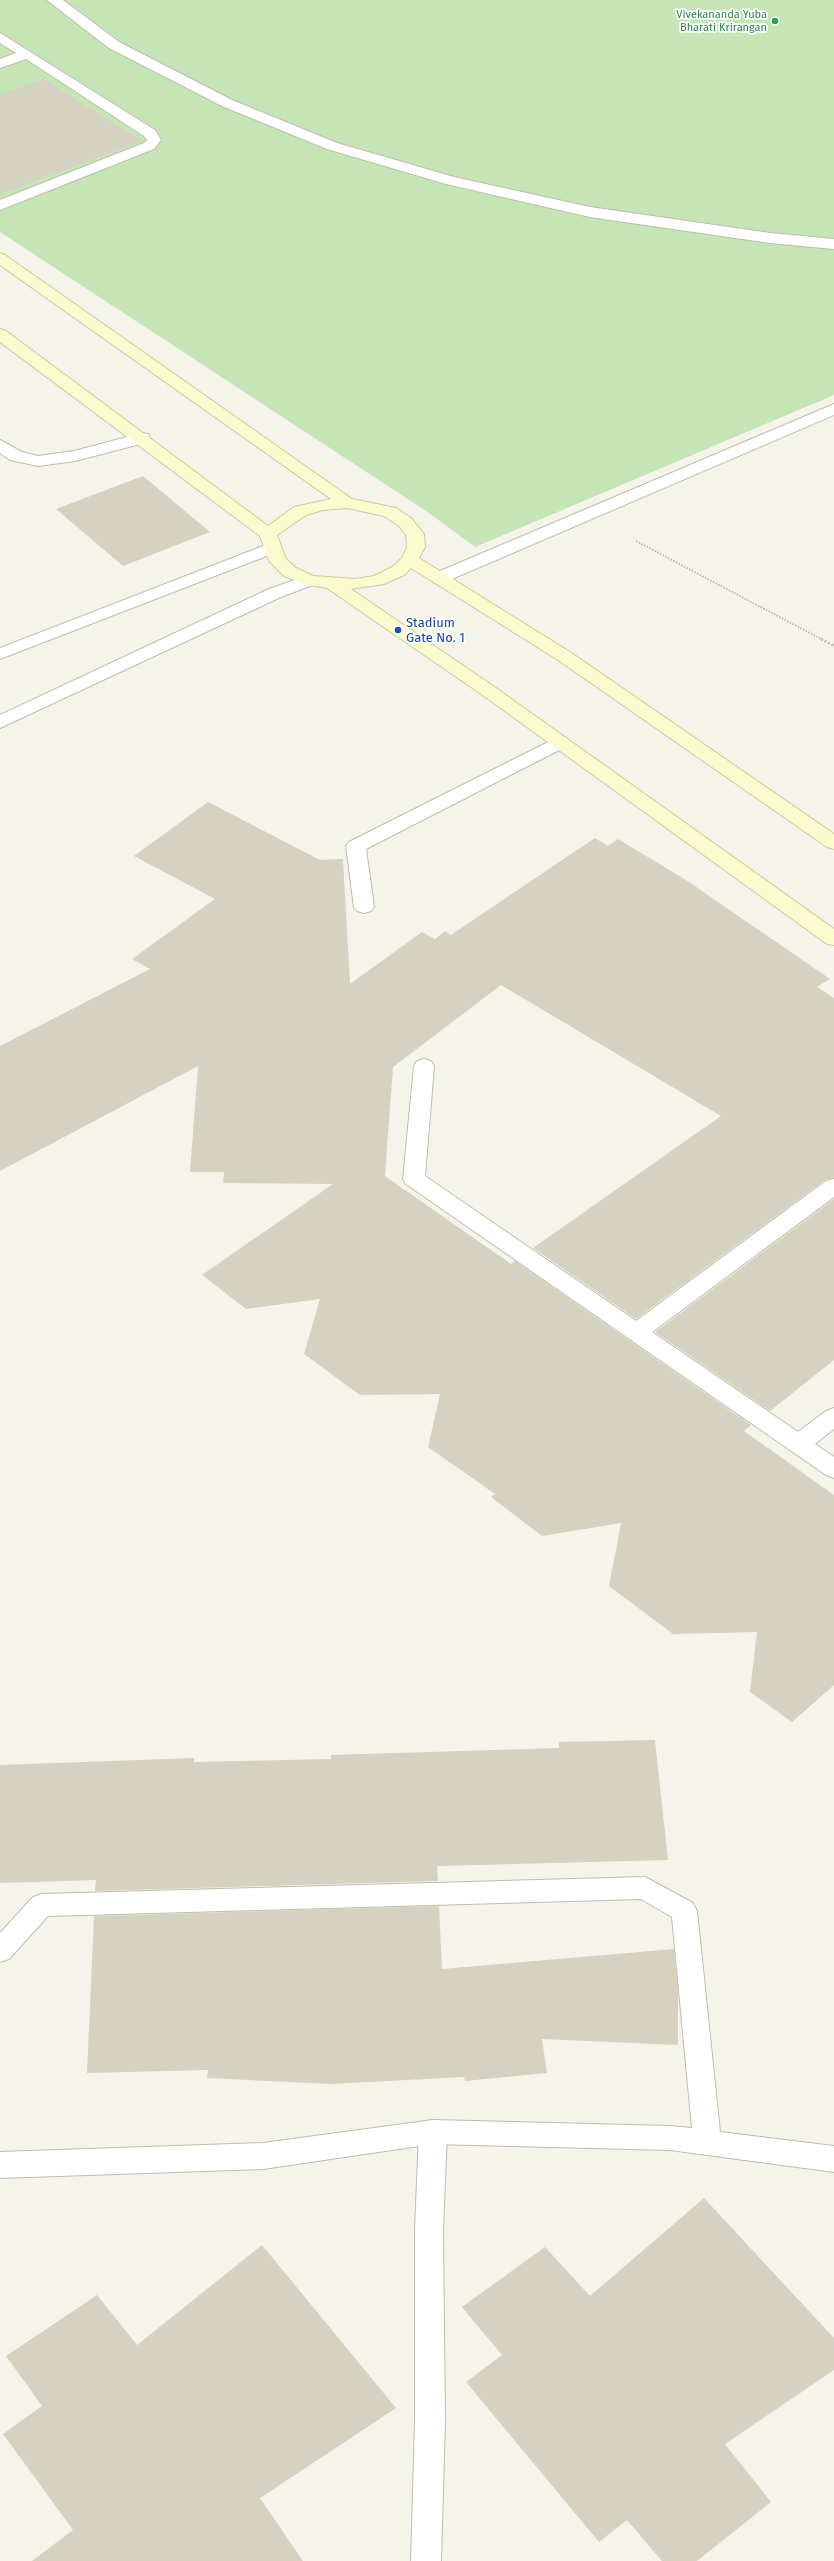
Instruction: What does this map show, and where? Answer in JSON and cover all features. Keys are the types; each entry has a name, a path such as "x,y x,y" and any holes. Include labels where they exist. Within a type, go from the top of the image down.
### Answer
{"main road":[{"path":"0,258 347,503"},
{"path":"0,334 142,438 270,541 278,560 290,572 309,580 332,584 355,584 378,580 398,571 410,560 416,547 415,534 405,522 390,512 369,506 347,503 322,505 300,511 270,541"},
{"path":"410,560 564,656 834,843"},
{"path":"332,584 560,742 834,939"}],"street":[{"path":"54,0 114,45 227,103 332,146 451,181 590,212 770,238 834,244"},
{"path":"0,37 150,133 154,140 149,146 0,205"},
{"path":"0,64 27,54"},
{"path":"439,578 594,510 834,409"},
{"path":"0,444 16,456 38,461 75,456 142,438"},
{"path":"0,654 270,541"},
{"path":"0,722 275,593 309,580"},
{"path":"364,907 356,846 560,742"},
{"path":"424,1066 414,1179 834,1469"},
{"path":"635,1333 834,1186"},
{"path":"799,1444 834,1417"},
{"path":"0,1951 42,1905 645,1888 684,1911 707,2143"},
{"path":"426,2561 430,2421 429,2230 433,2132"},
{"path":"0,2165 263,2156 433,2132 670,2138 834,2159"}],"path":[{"path":"594,510 614,530 834,646"}],"green space":[{"path":"0,0 834,0 834,395 475,547 429,513 0,232"}],"building":[{"path":"43,79 142,141 0,194 0,95"},
{"path":"143,476 210,532 123,566 56,509"},
{"path":"208,802 320,860 343,859 350,984 422,932 435,939 445,931 451,935 595,838 608,846 618,839 686,880 830,979 817,987 834,998 834,1178 825,1180 636,1319 533,1248 721,1116 501,985 393,1067 385,1176 511,1264 515,1261 751,1425 744,1431 834,1495 834,1685 792,1722 750,1692 757,1632 673,1634 609,1586 621,1523 542,1536 491,1497 495,1494 428,1447 440,1394 360,1395 304,1354 320,1299 246,1309 202,1275 333,1184 223,1183 224,1172 190,1172 198,1066 0,1171 0,1046 150,969 132,959 215,899 134,856"},
{"path":"834,1199 834,1360 770,1411 655,1332"},
{"path":"655,1740 668,1860 437,1866 438,1881 95,1891 96,1880 0,1883 0,1765 194,1758 194,1762 331,1759 331,1755 559,1748 559,1742"},
{"path":"439,1906 442,1969 674,1949 678,1991 678,2045 542,2039 547,2073 465,2081 464,2077 330,2084 207,2078 208,2070 87,2073 94,1916"},
{"path":"704,2198 834,2338 834,2370 725,2444 771,2502 697,2561 662,2561 627,2520 599,2542 466,2382 502,2355 462,2307 545,2247 590,2296"},
{"path":"262,2245 396,2408 260,2498 303,2561 32,2561 73,2530 3,2434 42,2406 6,2356 97,2295 137,2345"}],"place":[{"name":"Vivekananda Yuba Bharati Krirangan","path":"775,21"},
{"name":"Stadium Gate No. 1","path":"398,630"}]}
